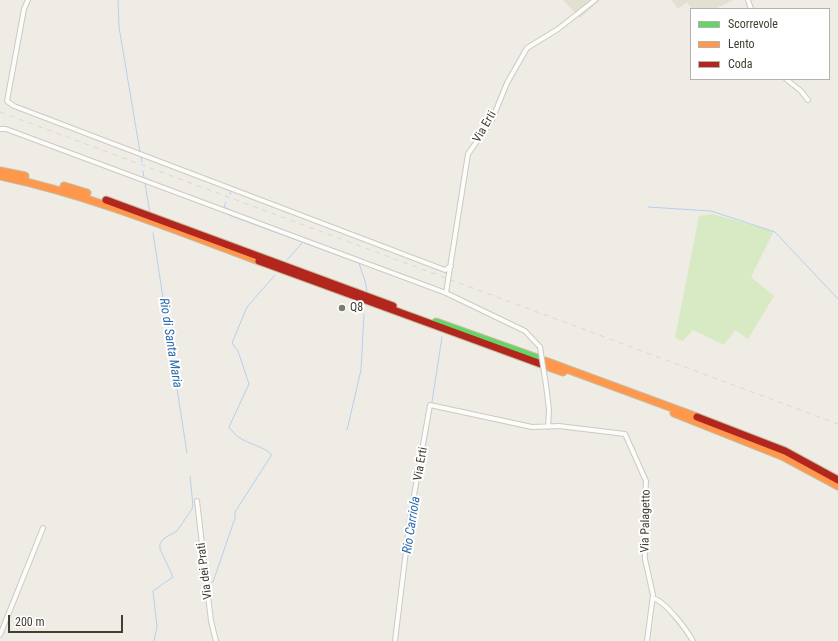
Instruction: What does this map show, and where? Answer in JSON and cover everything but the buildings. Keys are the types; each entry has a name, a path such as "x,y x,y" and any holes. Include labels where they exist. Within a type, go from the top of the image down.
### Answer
{"highway":[{"path":"0,170 54,183 125,206 543,363 754,443 812,471 838,486"},
{"path":"0,176 40,184 90,199 755,438 785,451 838,480"}],"street":[{"path":"28,0 24,9 7,100 14,106 239,190 446,270 451,266"},
{"name":"Via Erti","path":"446,293 468,154 492,120 507,83 527,48 558,29 595,0"},
{"path":"787,80 801,90 808,100"},
{"path":"0,129 6,129 145,180 446,293 529,333 540,347 550,410 548,427"},
{"name":"Via Erti","path":"395,641 410,518 430,405"},
{"name":"Via Palagetto","path":"430,405 532,427 559,426 625,434 646,481 644,518 645,559 653,598 647,641"},
{"name":"Via dei Prati","path":"197,501 211,621 216,641"},
{"path":"0,635 42,528"},
{"path":"653,598 658,600 680,623 693,641"}],"shaded area":[{"path":"563,0 600,0 580,18"},
{"path":"671,0 733,0 717,8 691,8 687,2 678,9"}],"green space":[{"path":"712,214 774,231 751,277 774,296 748,339 735,330 724,345 693,330 683,341 675,338 699,216"}],"waterway":[{"name":"Rio di Santa Maria","path":"118,0 119,27 140,152"},
{"name":"Rio di Santa Maria","path":"141,157 142,162"},
{"name":"Rio di Santa Maria","path":"143,171 144,178"},
{"name":"Rio di Santa Maria","path":"145,183 150,214"},
{"path":"230,194 231,191 238,192"},
{"path":"226,202 224,207 230,210 229,212"},
{"path":"648,207 711,211 775,232 838,299"},
{"path":"229,215 359,263 367,291"},
{"name":"Rio di Santa Maria","path":"153,233 187,453"},
{"path":"287,260 302,243"},
{"path":"209,584 213,582 235,518 235,512 271,456 271,454 266,450 239,437 229,427 249,384 238,351 232,343 247,307 275,275"},
{"path":"347,430 361,370 364,314"},
{"name":"Rio Carriola","path":"432,402 442,337"},
{"name":"Rio Carriola","path":"413,514 428,430"},
{"name":"Rio di Santa Maria","path":"154,641 157,627 153,591 173,577 160,549 160,544 163,539 177,531 192,509 193,505 190,476"},
{"name":"Rio Carriola","path":"399,625 403,590"}],"railway":[{"path":"0,112 838,424"}],"traffic: fast":[{"path":"436,322 540,359"}],"traffic: slow":[{"path":"0,171 25,176"},
{"path":"0,176 98,203 163,225 259,261"},
{"path":"64,186 87,193"},
{"path":"545,361 697,417"},
{"path":"546,366 563,372"},
{"path":"674,413 782,456 838,486"}],"traffic: jam":[{"path":"106,200 393,306"},
{"path":"259,261 541,364"},
{"path":"697,417 785,451 838,480"}],"place":[{"name":"Q8","path":"342,308"}]}
